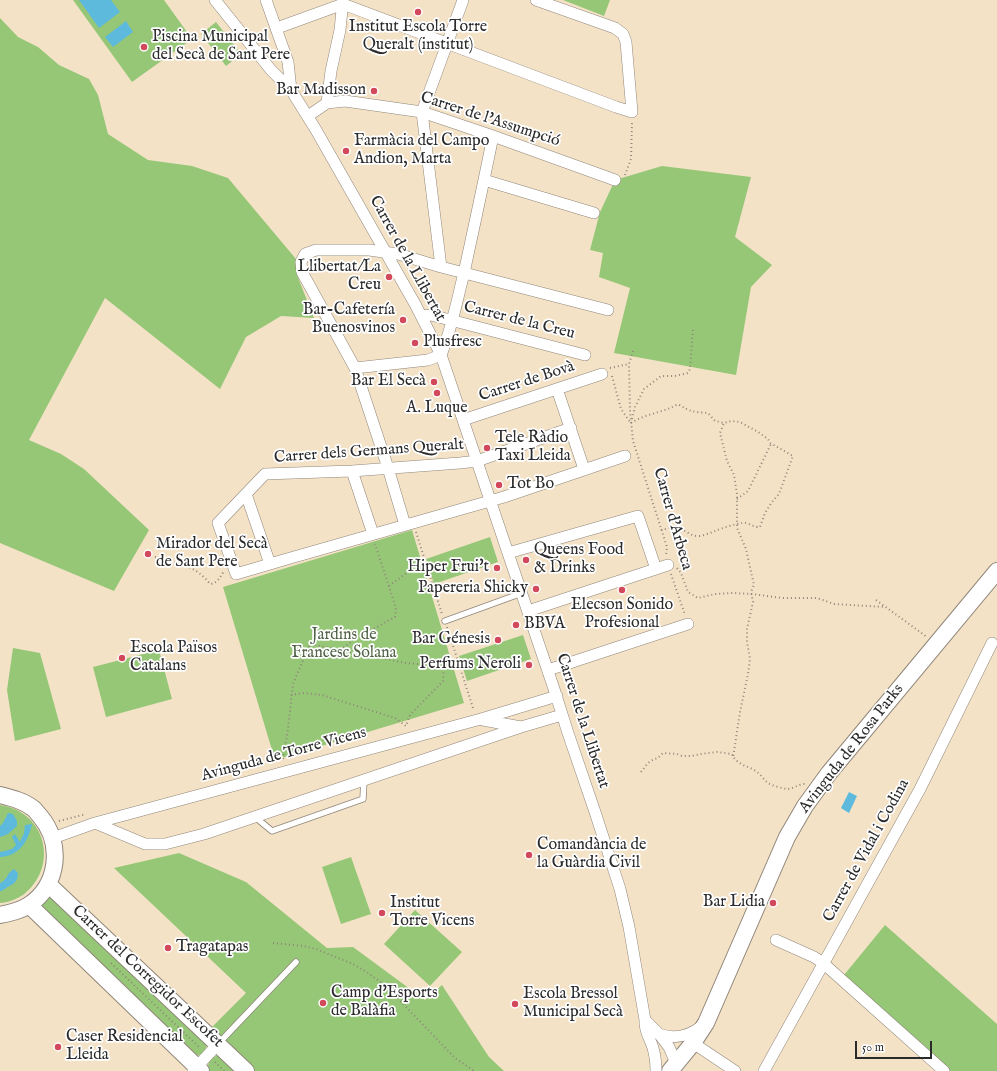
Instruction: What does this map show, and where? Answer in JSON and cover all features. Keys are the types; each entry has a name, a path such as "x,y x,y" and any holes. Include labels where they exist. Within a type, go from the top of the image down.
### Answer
{"street":[{"name":"Carrer de la Llibertat","path":"215,0 271,70 291,90 308,116 422,316 441,355 557,696 620,889 629,927 645,1020 644,1025 654,1048 656,1071"},
{"path":"266,0 288,62 291,90"},
{"path":"441,267 422,112 463,0"},
{"path":"277,28 343,2 446,44 632,112 626,42 623,34 615,28 536,0"},
{"path":"327,103 331,71 340,30 343,2"},
{"name":"Carrer de l'Assumpció","path":"308,116 327,103 345,101 422,112 615,180"},
{"path":"355,368 428,360 441,355 452,321 464,272 493,136"},
{"path":"484,180 594,213"},
{"path":"405,525 355,368 302,272 301,262 305,254 316,250 369,250 398,254 441,267 608,310"},
{"name":"Carrer de la Creu","path":"422,316 431,315 585,355"},
{"name":"Carrer de Bovà","path":"463,420 608,372"},
{"path":"557,388 584,469"},
{"name":"Carrer dels Germans Queralt","path":"234,569 218,523 265,474 352,471 477,461 571,428"},
{"path":"234,569 270,564 491,501 625,456"},
{"path":"352,471 373,534"},
{"path":"246,494 270,564"},
{"path":"508,552 638,516 656,569"},
{"path":"528,611 668,565"},
{"name":"Avinguda de Rosa Parks","path":"673,1067 694,1043 706,1023 787,837 804,806 997,571"},
{"path":"548,670 688,624"},
{"name":"Carrer de Vidal i Codina","path":"764,1071 920,789 992,643"},
{"name":"Avinguda de Torre Vicens","path":"53,838 95,823 481,719 557,696"},
{"name":"Avinguda de Torre Vicens","path":"95,823 145,844 165,844 204,834 521,727 562,715"},
{"name":"Avinguda de Torre Vicens","path":"481,719 521,727"},
{"path":"0,794 18,800 34,810 46,824 53,838 55,854 54,869 48,884 40,896 29,905 13,913 0,915"},
{"name":"Carrer del Corregidor Escofet","path":"48,884 246,1071"},
{"name":"Carrer del Corregidor Escofet","path":"29,905 201,1067"},
{"path":"776,940 823,962 944,1071"},
{"path":"645,1020 669,1047 673,1067"},
{"path":"659,1034 667,1036 689,1034 706,1023"},
{"path":"694,1043 735,1071"},
{"path":"201,1067 218,1044"},
{"name":"Carrer de la Llibertat","path":"654,1048 670,1061 673,1067"}],"lane":[{"path":"445,621 522,593"},
{"path":"255,817 272,832 363,799 364,780"},
{"path":"218,1044 296,962"}],"path":[{"path":"615,180 624,178 631,159 632,112"},
{"path":"631,422 635,407 644,388 661,376 675,376 688,373 690,369 693,329"},
{"name":"Carrer d'Arbeca","path":"633,351 629,364 633,441 667,547 666,559 688,624"},
{"path":"608,372 629,364"},
{"name":"Carrer d'Arbeca","path":"608,372 621,409 631,422"},
{"path":"631,422 640,417 669,409 678,404 694,412 708,413 715,421 724,423 731,421 740,422 768,439 771,444 793,456 779,494 765,513 760,527 742,522 700,536 689,534 682,529 675,527 661,530"},
{"path":"724,423 720,433 726,461 734,475 738,528 746,549 754,586 751,592 753,602 747,629 747,642 750,659 733,758"},
{"path":"737,500 748,491 771,444"},
{"path":"415,531 473,708"},
{"path":"340,650 355,639 395,617 396,608 373,534"},
{"path":"151,556 183,564 198,571 210,584 215,583 219,579 227,566 234,569"},
{"path":"389,586 424,560"},
{"path":"668,565 670,564 677,567 681,573 688,592 698,598 715,594 733,593 782,598 817,598 834,604 885,607"},
{"path":"876,600 936,644"},
{"path":"283,759 293,684 310,644 406,663 440,666 458,661"},
{"path":"291,695 304,693 322,695 395,718 406,726 410,715 443,681 444,665"},
{"path":"641,772 648,763 664,753 691,756 717,752 732,754 733,758 756,771 768,783 782,788 789,789 801,784 819,786"},
{"path":"273,943 304,946 316,949 353,964 385,985 455,1058 474,1071"},
{"path":"107,959 204,1052"},
{"path":"201,1067 224,1071"}],"green space":[{"name":"Piscina Municipal del Secà de Sant Pere","path":"73,0 164,0 192,39 132,82"},
{"path":"563,0 610,0 604,16"},
{"path":"0,18 18,37 38,47 59,65 89,79 98,95 108,134 148,160 192,166 228,178 296,259 297,275 314,318 281,316 246,337 220,389 105,298 29,440 61,454 84,469 149,530 114,591 0,543"},
{"path":"216,22 241,54 226,66 201,34"},
{"path":"662,166 751,177 735,237 772,265 751,287 736,375 614,353 630,288 599,277 603,253 590,250 600,212 615,180"},
{"name":"Jardins de Francesc Solana","path":"412,530 464,703 275,760 223,587"},
{"path":"490,537 498,562 434,584 426,559"},
{"path":"523,635 531,659 467,681 459,656"},
{"path":"13,648 40,653 61,729 15,741 7,690"},
{"path":"159,650 172,699 106,717 93,667"},
{"path":"0,805 16,809 28,818 37,829 43,842 44,856 41,870 35,883 23,895 9,902 3,903 0,903"},
{"path":"179,853 246,882 327,948 353,947 425,1000 442,985 489,1057 504,1071 246,1071 206,1033 246,993 114,868"},
{"path":"351,857 371,914 341,924 322,867"},
{"path":"49,895 207,1043 204,1052 196,1056 39,906"},
{"path":"415,910 462,952 430,986 384,944"},
{"path":"885,925 997,1024 997,1071 950,1071 844,975"},
{"path":"220,1055 238,1071 209,1071 208,1065 210,1060"}],"water":[{"path":"79,0 111,0 120,12 99,28"},
{"path":"126,21 133,32 113,47 105,37"},
{"path":"849,792 857,796 849,813 841,808"},
{"path":"8,813 13,814 17,821 17,826 8,834 0,837 0,826"},
{"path":"32,824 28,837 22,847 12,854 0,857 0,851 12,849 16,845 12,837 15,834 20,842 24,833 25,825"},
{"path":"14,869 18,873 17,880 0,891 0,883 3,882"}],"place":[{"name":"Institut Escola Torre Queralt (institut)","path":"418,12"},
{"name":"Piscina Municipal del Secà de Sant Pere","path":"144,47"},
{"name":"Bar Madisson","path":"374,91"},
{"name":"Farmàcia del Campo Andion, Marta","path":"346,151"},
{"name":"Llibertat/La Creu","path":"389,277"},
{"name":"Bar-Cafetería Buenosvinos","path":"403,320"},
{"name":"Plusfresc","path":"415,343"},
{"name":"Bar El Secà","path":"434,382"},
{"name":"A. Luque","path":"437,393"},
{"name":"Tele Ràdio Taxi Lleida","path":"487,448"},
{"name":"Tot Bo","path":"499,485"},
{"name":"Mirador del Secà de Sant Pere","path":"148,554"},
{"name":"Queens Food & Drinks","path":"526,560"},
{"name":"Hiper Frui't","path":"497,568"},
{"name":"Papereria Shicky","path":"536,589"},
{"name":"Elecson Sonido Profesional","path":"622,590"},
{"name":"BBVA","path":"516,625"},
{"name":"Bar Génesis","path":"498,640"},
{"name":"Escola Països Catalans","path":"122,658"},
{"name":"Perfums Neroli","path":"529,665"},
{"name":"Comandància de la Guàrdia Civil","path":"529,855"},
{"name":"Bar Lidia","path":"773,903"},
{"name":"Institut Torre Vicens","path":"382,913"},
{"name":"Tragatapas","path":"168,948"},
{"name":"Camp d'Esports de Balàfia","path":"323,1003"},
{"name":"Escola Bressol Municipal Secà","path":"515,1004"},
{"name":"Caser Residencial Lleida","path":"58,1047"}]}
